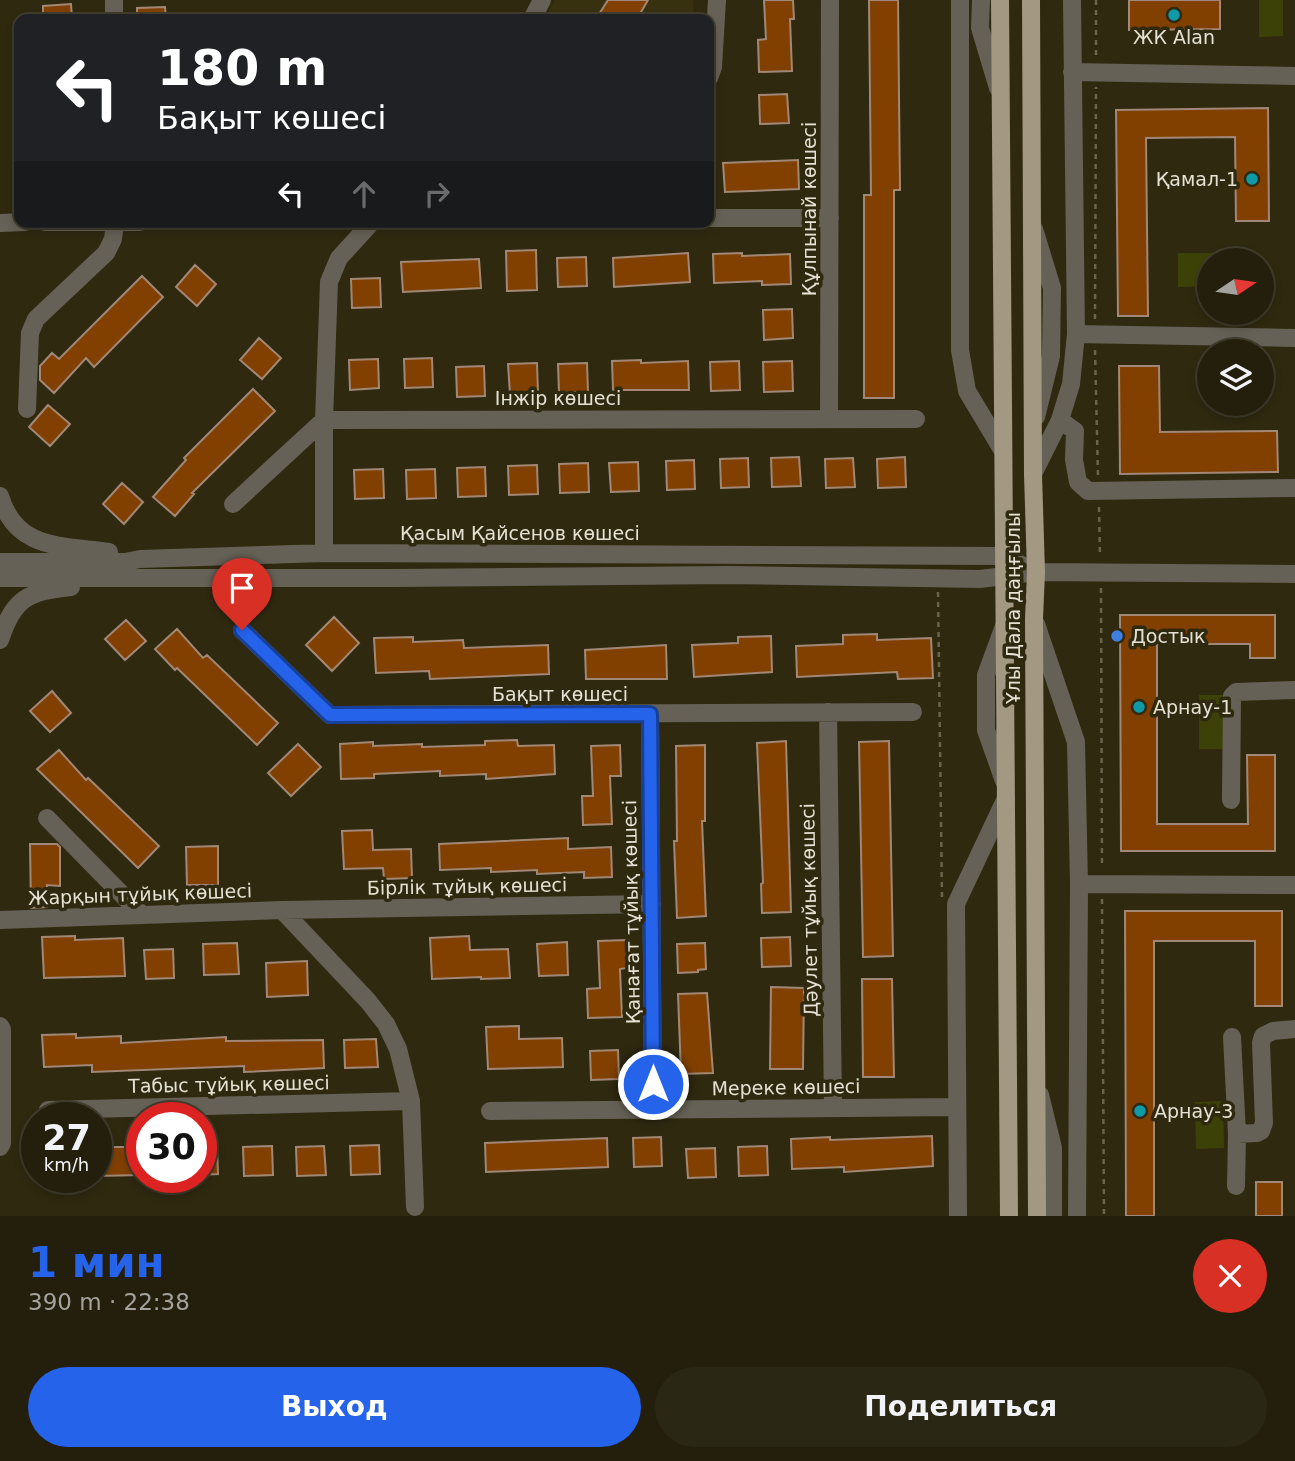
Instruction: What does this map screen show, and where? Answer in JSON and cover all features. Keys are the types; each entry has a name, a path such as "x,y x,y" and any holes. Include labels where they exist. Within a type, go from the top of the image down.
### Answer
{"main road":[{"name":"Ұлы Дала даңғылы","path":"1000,0 1009,1216"},
{"name":"Ұлы Дала даңғылы","path":"1031,0 1033,474 1036,572 1037,1216"}],"street":[{"path":"714,51 717,0"},
{"name":"Құлпынай көшесі","path":"829,419 830,0"},
{"path":"960,0 960,350 967,391 1003,451"},
{"path":"981,0 980,28 1001,97"},
{"path":"1033,474 1060,420 1071,384 1076,334 1072,0"},
{"path":"1072,72 1295,76"},
{"path":"714,218 830,218"},
{"path":"27,409 28,357 33,326 47,307 106,253 113,239 114,228"},
{"path":"324,553 324,419 329,282 339,258 366,228"},
{"path":"1076,334 1295,338"},
{"path":"233,504 324,419"},
{"name":"Інжір көшесі","path":"324,419 916,419"},
{"path":"1060,420 1075,431 1074,460 1078,482 1088,491 1295,488"},
{"path":"0,496 5,513 15,527 50,546 107,552 140,559"},
{"name":"Қасым Қайсенов көшесі","path":"0,562 125,562 140,559 324,553 1003,556 1036,572"},
{"name":"Қасым Қайсенов көшесі","path":"0,578 728,575 980,579 1036,572 1295,574"},
{"path":"0,640 20,601 38,591 132,578"},
{"path":"1034,619 1076,743 1079,884 1077,1216"},
{"name":"Бақыт көшесі","path":"242,630 330,715 913,712"},
{"path":"1231,800 1232,696 1236,692 1295,690"},
{"name":"Дәулет тұйық көшесі","path":"828,712 833,1108"},
{"name":"Қанағат тұйық көшесі","path":"650,714 653,1110"},
{"path":"958,1216 956,905 1006,792"},
{"path":"47,818 142,915"},
{"path":"1079,884 1295,885"},
{"name":"Бірлік тұйық көшесі","path":"282,910 652,904"},
{"path":"282,910 368,1001 386,1024 398,1049 411,1101 415,1207"},
{"name":"Жарқын тұйық көшесі","path":"0,920 282,910"},
{"path":"0,1026 0,1147"},
{"path":"1237,1134 1257,1133 1261,1131 1264,1123 1263,1036 1273,1031 1295,1030"},
{"path":"1232,1037 1237,1134 1236,1186"},
{"path":"1037,1082 1053,1148 1053,1216"},
{"name":"Табыс тұйық көшесі","path":"112,1108 411,1101"},
{"name":"Мереке көшесі","path":"490,1111 957,1107"}],"path":[{"path":"1096,0 1095,334 1101,572 1104,1216"}],"shaded area":[{"path":"555,0 693,0 694,14 548,14"}],"green space":[{"path":"1259,0 1283,0 1283,36 1259,37"},
{"path":"1178,253 1197,253 1197,286 1178,287"},
{"path":"1199,695 1223,695 1223,749 1199,749"},
{"path":"1223,1101 1224,1148 1196,1149 1195,1102"}],"building":[{"path":"608,0 648,0 640,14 599,14"},
{"path":"764,0 793,0 794,19 790,19 792,71 759,72 758,40 766,39"},
{"path":"869,0 898,0 900,190 894,190 894,398 864,398 864,195 871,195"},
{"name":"ЖК Alan","path":"1129,0 1220,0 1220,29 1129,30"},
{"path":"71,4 72,14 43,14 43,6"},
{"path":"165,7 166,14 137,14 137,8"},
{"path":"787,94 789,123 760,124 759,95"},
{"name":"Қамал-1","path":"1268,108 1269,221 1236,221 1235,137 1146,138 1148,316 1118,316 1116,110"},
{"path":"798,160 799,189 725,192 723,163"},
{"path":"536,250 537,290 507,291 506,251"},
{"path":"688,253 690,282 614,287 613,258"},
{"path":"742,253 742,256 790,254 791,284 762,285 762,281 714,283 713,254"},
{"path":"586,257 587,286 558,287 557,258"},
{"path":"479,259 481,288 403,292 401,262"},
{"path":"195,265 216,284 197,306 176,287"},
{"path":"142,276 163,297 94,367 86,358 54,393 40,380 40,366 52,353 59,359"},
{"path":"380,278 381,307 352,308 351,279"},
{"path":"792,309 793,338 764,340 763,310"},
{"path":"259,338 281,358 262,379 240,360"},
{"path":"432,358 433,387 405,388 404,359"},
{"path":"378,359 379,388 350,390 349,360"},
{"path":"641,360 641,363 688,361 689,390 613,390 612,361"},
{"path":"739,361 740,390 711,391 710,362"},
{"path":"792,361 793,391 764,392 763,362"},
{"path":"537,363 538,393 510,394 508,364"},
{"path":"587,363 588,392 559,393 558,364"},
{"path":"484,366 485,396 457,397 456,367"},
{"path":"1119,366 1159,366 1160,432 1277,431 1278,472 1120,474"},
{"path":"253,389 275,411 192,493 194,494 175,516 153,497 186,460 184,458"},
{"path":"48,405 70,424 50,446 29,427"},
{"path":"799,457 801,486 772,487 771,458"},
{"path":"905,457 906,487 878,488 877,459"},
{"path":"748,458 749,487 721,488 720,459"},
{"path":"853,458 855,487 826,488 825,459"},
{"path":"694,460 695,489 667,490 666,461"},
{"path":"638,462 639,491 611,492 609,463"},
{"path":"588,463 589,492 560,493 559,464"},
{"path":"537,465 538,494 509,495 508,466"},
{"path":"485,467 486,496 458,497 457,468"},
{"path":"383,469 384,498 355,499 354,470"},
{"path":"435,469 436,498 407,499 406,470"},
{"path":"122,483 143,502 124,524 103,504"},
{"name":"Арнау-1","path":"1120,615 1275,615 1275,658 1250,658 1250,644 1157,644 1157,824 1248,824 1247,755 1275,755 1275,851 1121,851"},
{"path":"334,617 359,643 332,671 306,645"},
{"path":"126,620 146,641 125,660 105,639"},
{"path":"177,629 203,658 207,655 278,723 257,745 155,649"},
{"path":"877,634 877,640 931,638 933,678 898,679 897,672 797,677 796,646 843,644 843,635"},
{"path":"771,636 772,672 694,677 692,645 738,643 738,637"},
{"path":"413,637 413,642 463,640 464,648 548,645 549,674 430,679 429,671 376,673 374,638"},
{"path":"666,645 667,679 586,679 585,650"},
{"path":"52,691 71,713 50,732 30,711"},
{"path":"517,740 518,746 554,745 555,774 486,779 486,774 440,776 440,771 374,774 374,778 341,779 340,744 373,742 373,746 422,744 422,747 485,745 485,741"},
{"path":"786,741 791,912 762,913 757,743"},
{"path":"889,741 893,956 863,957 859,742"},
{"path":"298,744 321,767 291,796 268,773"},
{"path":"620,745 621,776 610,776 612,824 583,825 582,796 593,796 591,746"},
{"path":"705,745 705,821 702,821 706,916 677,918 674,841 677,841 676,746"},
{"path":"59,750 86,780 88,778 159,846 138,868 37,769"},
{"path":"372,830 373,850 411,849 412,878 384,879 383,868 344,869 342,831"},
{"path":"568,838 568,849 611,847 612,877 584,878 584,872 537,874 537,870 491,872 491,868 440,870 439,844"},
{"path":"30,844 57,844 60,847 60,886 47,885 47,907 31,908"},
{"path":"218,846 218,885 187,885 186,847"},
{"name":"Арнау-3","path":"1125,911 1282,911 1282,1006 1255,1006 1255,941 1154,941 1154,1216 1126,1216"},
{"path":"75,936 75,940 123,938 125,976 44,978 42,937"},
{"path":"469,936 470,950 508,949 510,978 432,979 430,938"},
{"path":"790,937 791,966 762,967 761,938"},
{"path":"626,940 627,968 620,969 622,1017 588,1018 587,989 600,988 598,941"},
{"path":"567,942 568,975 539,976 537,944"},
{"path":"237,943 239,974 204,975 203,944"},
{"path":"705,943 706,969 678,973 677,944"},
{"path":"173,949 174,978 146,979 144,950"},
{"path":"307,961 308,995 267,997 266,963"},
{"path":"862,979 892,979 894,1077 863,1077"},
{"path":"771,987 804,988 803,1069 770,1069"},
{"path":"707,993 713,1073 681,1074 678,994"},
{"path":"519,1026 519,1039 562,1038 563,1067 488,1069 486,1027"},
{"path":"76,1034 76,1038 121,1036 121,1043 226,1037 226,1041 323,1040 324,1068 244,1072 244,1066 92,1072 92,1065 44,1067 42,1035"},
{"path":"376,1039 378,1067 345,1068 344,1040"},
{"path":"618,1050 619,1079 591,1080 590,1051"},
{"path":"932,1136 933,1166 844,1172 844,1167 792,1169 791,1139"},
{"path":"661,1137 662,1166 634,1167 633,1138"},
{"path":"607,1138 608,1167 486,1172 485,1143"},
{"path":"379,1145 380,1174 351,1175 350,1146"},
{"path":"272,1146 273,1175 244,1176 243,1147"},
{"path":"324,1146 326,1175 297,1176 296,1147"},
{"path":"767,1146 768,1175 739,1176 738,1147"},
{"path":"112,1147 126,1147 126,1175 112,1176"},
{"path":"715,1148 716,1177 688,1178 686,1149"},
{"path":"1256,1182 1282,1182 1282,1216 1256,1216"}],"place":[{"name":"ЖК Alan","path":"1174,15"},
{"name":"Қамал-1","path":"1252,179"},
{"name":"Достык","path":"1117,636"},
{"name":"Арнау-1","path":"1139,707"},
{"name":"Арнау-3","path":"1140,1111"}],"route":[{"path":"242,630 330,715 650,714 653,1084"}]}
